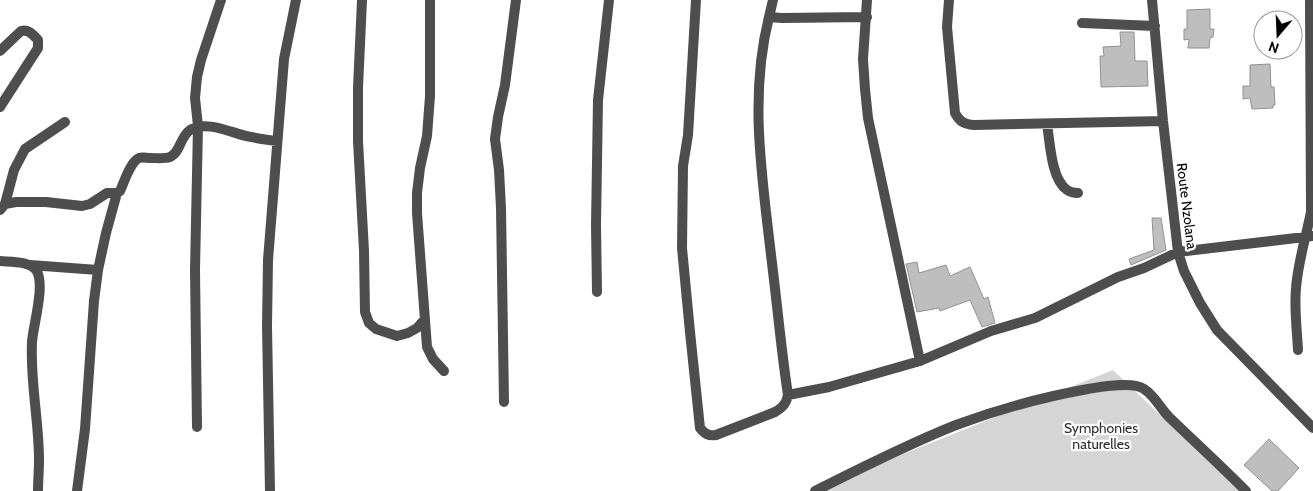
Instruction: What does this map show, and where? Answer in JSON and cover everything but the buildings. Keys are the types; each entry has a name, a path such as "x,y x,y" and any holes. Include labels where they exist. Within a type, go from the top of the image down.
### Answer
{"street":[{"path":"197,427 195,270 198,126 195,98 201,60 221,0"},
{"path":"270,491 267,326 268,260 284,59 296,0"},
{"path":"362,0 358,88 358,141 364,242 365,312 369,322 376,329 397,336 418,328 425,319"},
{"path":"430,0 430,96 427,136 417,193 417,213 427,347 433,359 444,371"},
{"path":"504,402 501,208 495,139 505,85 516,0"},
{"path":"597,292 598,100 609,0"},
{"path":"696,0 688,135 683,166 682,248 700,428 704,434 709,436 716,435 782,408 787,403 788,395 763,185 758,119 758,82 765,33 773,0"},
{"path":"868,0 863,59 868,118 920,361"},
{"path":"949,0 947,27 955,114 965,124 1163,121"},
{"name":"Route Nzolana","path":"1152,0 1178,252 1184,271 1200,303 1217,330 1313,428"},
{"path":"1298,350 1296,288 1301,256 1310,236 1311,212 1310,0"},
{"path":"769,17 866,17"},
{"path":"1082,23 1155,26"},
{"path":"0,50 24,30 30,32 38,40 38,48 0,107"},
{"path":"2,207 14,170 25,149 65,122"},
{"path":"1047,124 1053,166 1060,184 1068,191 1078,193"},
{"path":"77,491 85,429 98,270 117,193 120,191 134,162 139,158 165,158 172,156 186,132 198,126 212,127 277,141"},
{"path":"2,207 16,202 82,206 90,204 108,193 117,193"},
{"path":"788,395 829,387 920,361 991,331 1035,318 1118,277 1144,268 1178,252 1310,236"},
{"path":"0,261 98,270"},
{"path":"30,265 37,271 39,280 39,295 32,341 39,460 38,491"},
{"path":"815,491 920,440 966,422 1016,405 1058,394 1126,385 1143,388 1167,415 1246,491"}],"green space":[{"name":"Symphonies naturelles","path":"1113,370 1240,491 811,491"}]}
